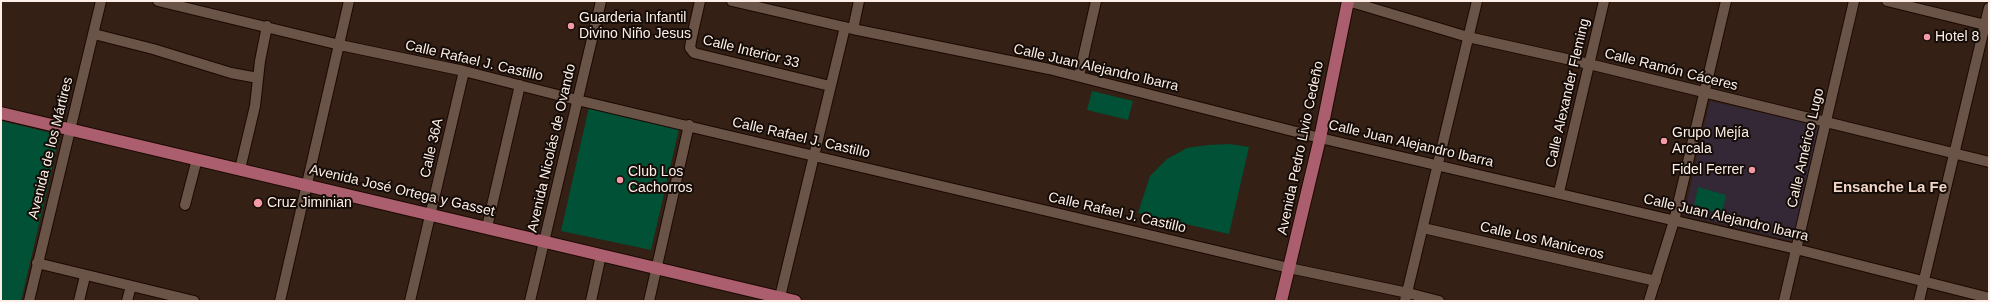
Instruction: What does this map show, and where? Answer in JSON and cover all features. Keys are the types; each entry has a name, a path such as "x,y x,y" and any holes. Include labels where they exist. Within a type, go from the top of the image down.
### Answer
{"main road":[{"name":"Avenida Pedro Livio Cedeño","path":"1281,301 1320,138 1348,1"},
{"name":"Avenida José Ortega y Gasset","path":"1,113 545,240 780,299 795,301"}],"street":[{"name":"Avenida de los Mártires","path":"29,301 101,1"},
{"name":"Calle Rafael J. Castillo","path":"158,1 267,26 340,45 464,72 577,100 689,125 1406,297 1439,301"},
{"path":"280,301 350,1"},
{"name":"Avenida Nicolás de Ovando","path":"530,301 601,1"},
{"name":"Calle Interior 33","path":"700,1 690,48 694,53 830,86"},
{"name":"Calle Juan Alejandro lbarra","path":"732,1 849,28 1079,76 1320,138 1559,192 1674,221 1796,249 1989,298"},
{"path":"780,299 830,86 859,1"},
{"path":"1079,76 1096,1"},
{"name":"Calle Ramón Cáceres","path":"1348,1 1468,37 1589,64 1989,162"},
{"path":"1406,297 1477,1"},
{"name":"Calle Alexander Fleming","path":"1559,192 1604,1"},
{"path":"1649,301 1674,221 1726,1"},
{"name":"Calle Américo Lugo","path":"1784,301 1854,1"},
{"path":"1887,1 1987,25"},
{"path":"1919,301 1987,25 1989,8"},
{"path":"240,169 255,106 267,26"},
{"path":"94,34 153,49 231,73 258,78"},
{"name":"Calle 36A","path":"410,301 464,72"},
{"path":"487,227 520,85"},
{"path":"649,301 689,125"},
{"path":"185,205 197,159"},
{"name":"Calle Los Maniceros","path":"1423,228 1656,281"},
{"path":"591,301 601,255"},
{"path":"37,263 179,299 194,301"},
{"path":"79,301 85,276"},
{"path":"127,301 131,286"}],"shaded area":[{"name":"Fidel Ferrer","path":"1710,101 1820,126 1792,241 1684,215"}],"green space":[{"path":"1092,91 1133,101 1128,120 1087,110"},
{"name":"Club Los Cachorros","path":"589,107 679,129 651,250 561,231"},
{"path":"1,121 60,135 21,301 1,301"},
{"path":"1230,144 1249,147 1229,234 1138,213 1150,176 1167,159 1187,148"},
{"path":"1698,187 1726,195 1722,214 1694,206"}],"place":[{"name":"Guarderia Infantil Divino Niño Jesus","path":"571,26"},
{"name":"Hotel 8","path":"1927,37"},
{"name":"Grupo Mejía Arcala","path":"1664,141"},
{"name":"Fidel Ferrer","path":"1752,170"},
{"name":"Club Los Cachorros","path":"620,180"},
{"name":"Cruz Jiminian","path":"258,203"}],"district":[{"name":"Ensanche La Fe","path":"1890,188"}]}
